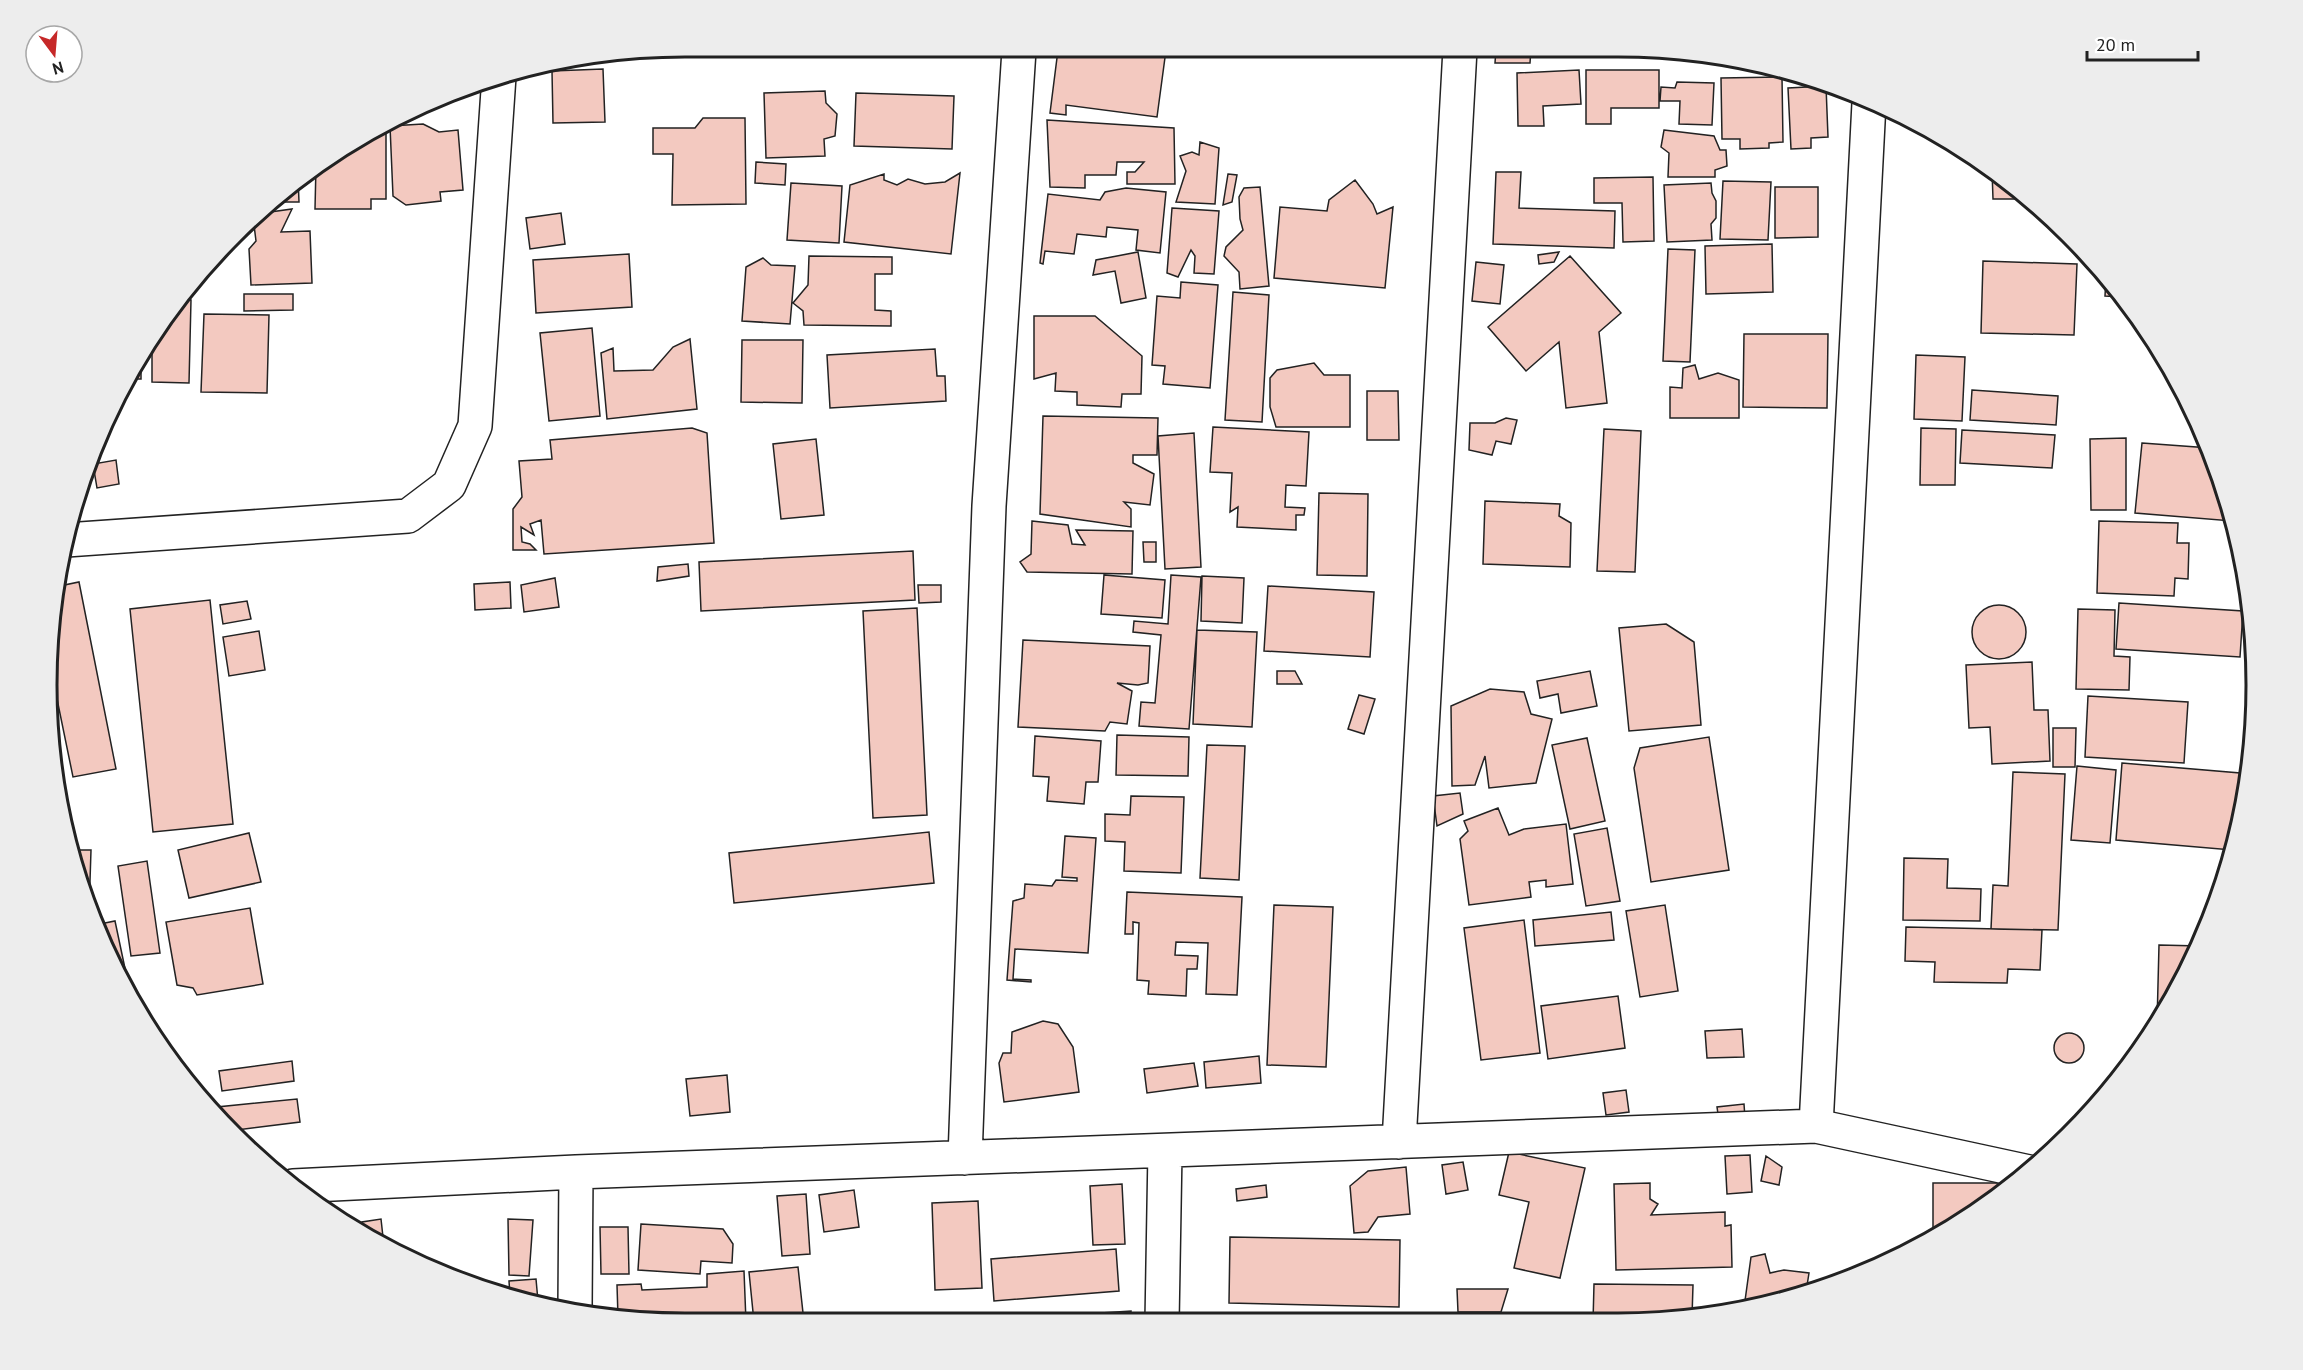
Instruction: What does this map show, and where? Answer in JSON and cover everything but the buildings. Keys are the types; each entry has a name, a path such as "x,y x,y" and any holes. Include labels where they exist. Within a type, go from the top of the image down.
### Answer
{"street":[{"path":"965,1158 989,506 1019,57"},
{"path":"1400,1142 1461,57"},
{"path":"74,539 408,516 449,485 475,426 499,85"},
{"path":"1816,1126 1869,110"},
{"path":"306,1185 576,1172 1816,1126 2017,1169"},
{"path":"1162,1313 1165,1151"},
{"path":"575,1303 576,1172"}]}
